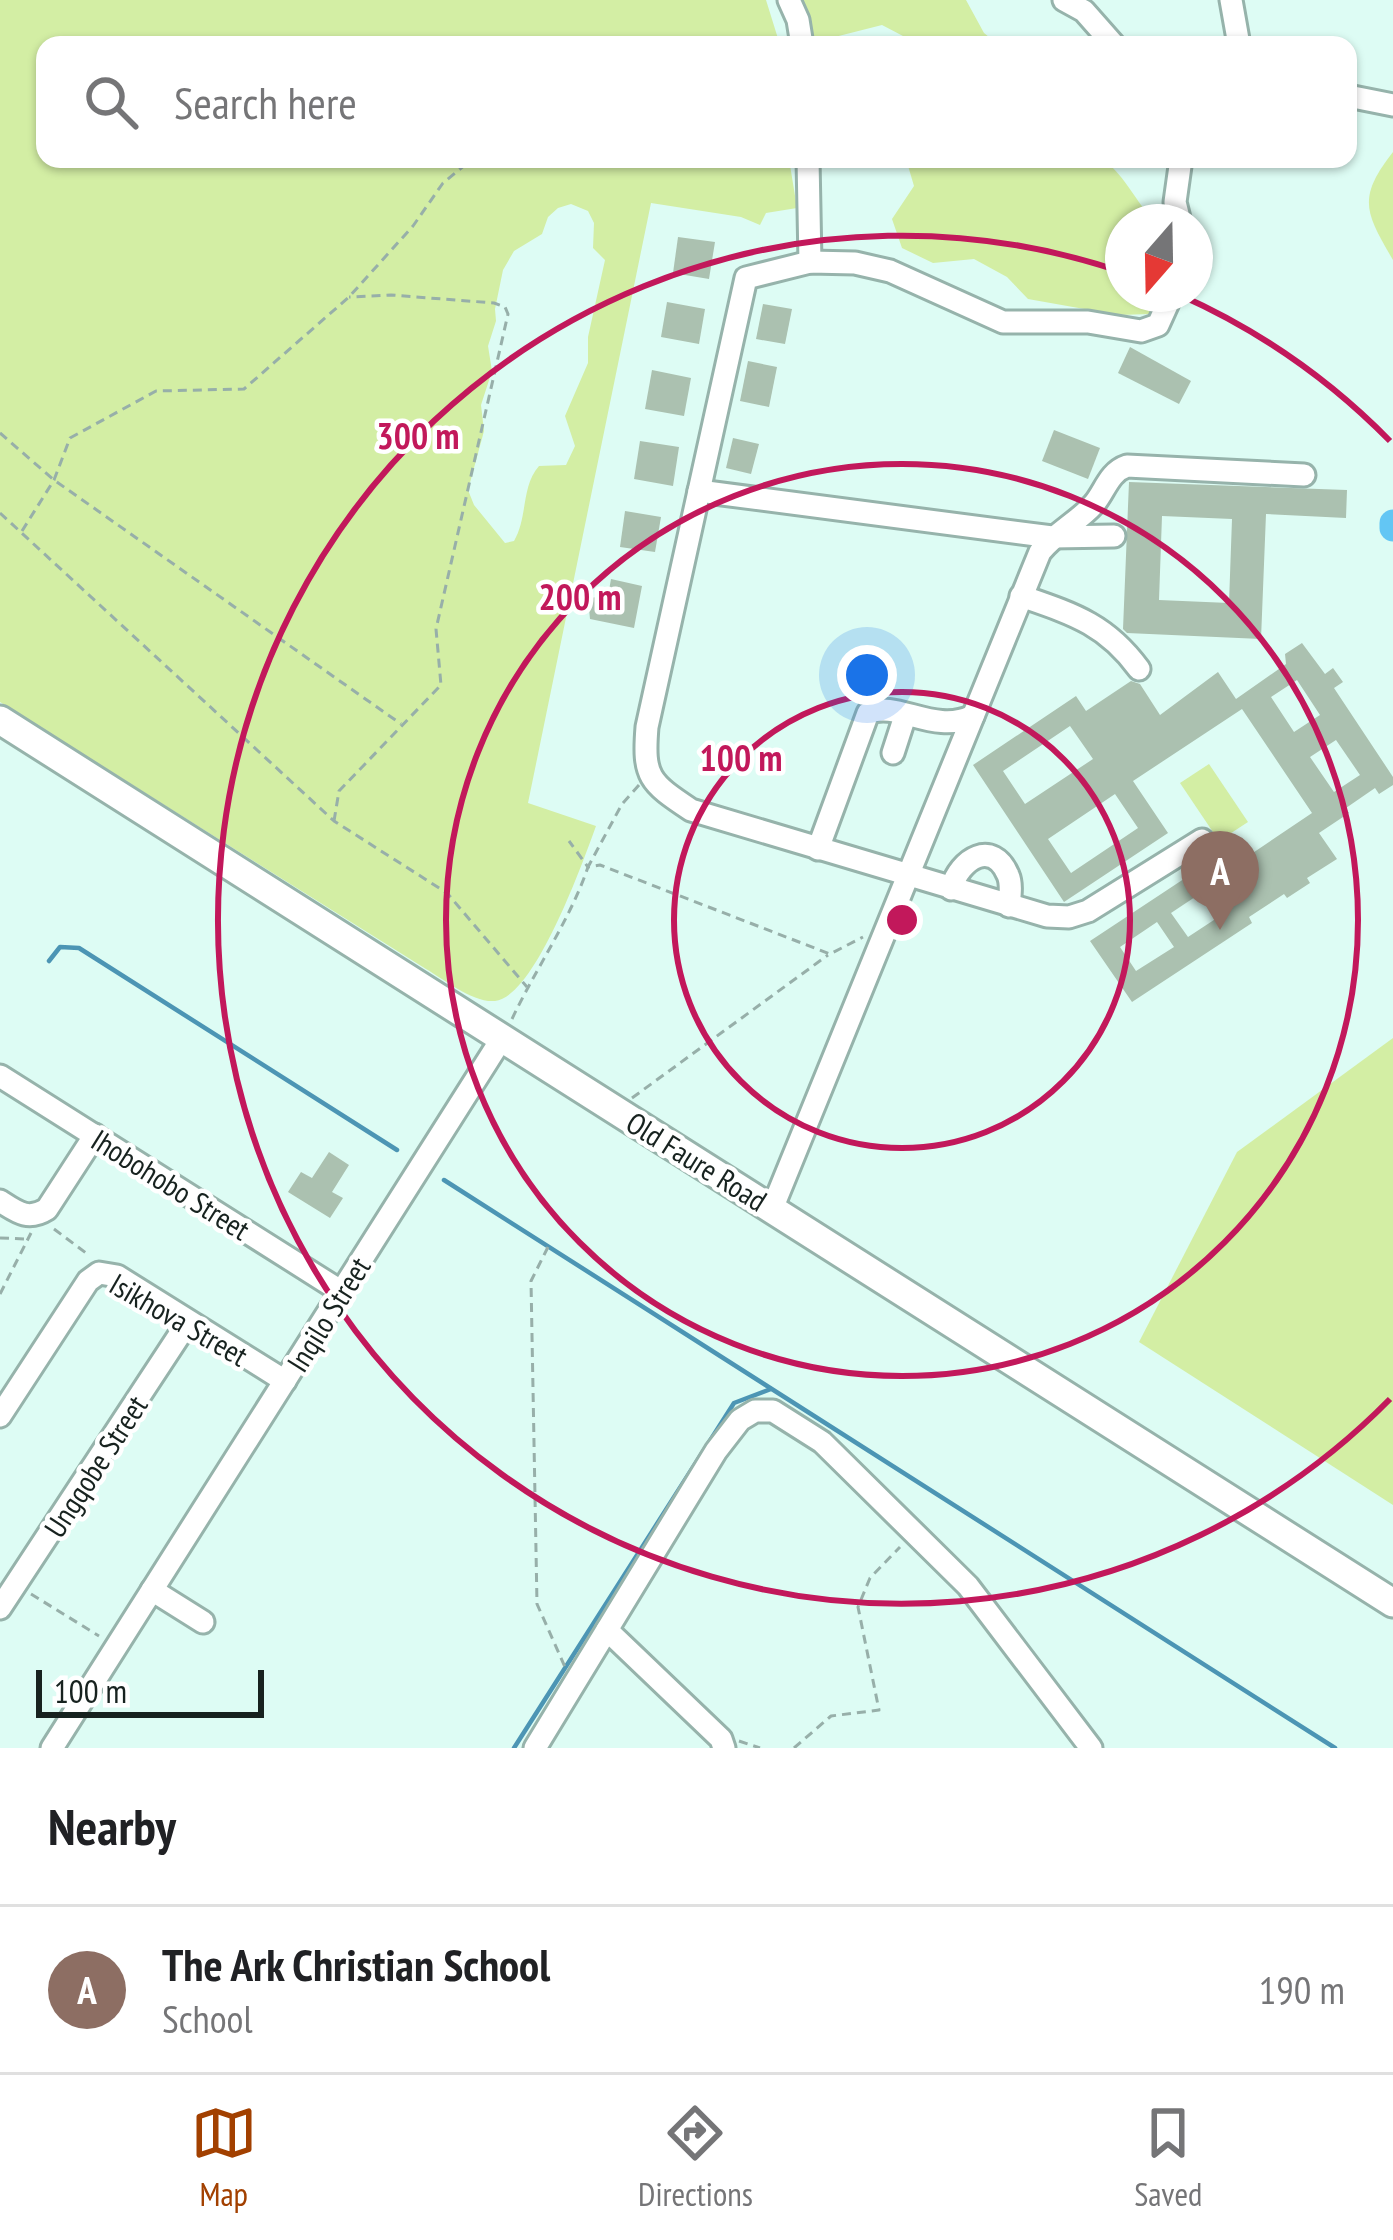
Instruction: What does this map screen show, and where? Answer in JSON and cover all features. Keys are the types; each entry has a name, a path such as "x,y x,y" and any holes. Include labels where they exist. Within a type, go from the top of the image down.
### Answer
{"main road":[{"name":"Old Faure Road","path":"0,720 1393,1603"}],"street":[{"path":"789,0 801,36"},
{"path":"1064,0 1084,11 1106,36"},
{"path":"1231,0 1237,36"},
{"path":"1357,98 1393,105"},
{"path":"808,168 810,262"},
{"path":"1176,204 1180,168"},
{"path":"1164,312 1158,325 1148,331 1088,322 1019,324 987,315 890,271 855,263 810,262 755,273 742,286 644,759 648,775 660,790 691,810 1058,918 1079,915 1202,840"},
{"path":"772,1209 1040,552 1052,537 1088,511 1117,470 1126,466 1304,475"},
{"path":"699,491 1052,537 1114,536"},
{"path":"1021,596 1118,640 1139,670"},
{"path":"818,849 868,713 880,709 944,724 973,716"},
{"path":"893,753 905,716"},
{"path":"944,724 962,744"},
{"path":"951,889 964,862 988,858 1008,874 1009,906"},
{"name":"Inqilo Street","path":"52,1748 502,1038"},
{"name":"Ihobohobo Street","path":"0,1076 342,1292"},
{"path":"0,1201 23,1216 38,1218 95,1135"},
{"name":"Isikhova Street","path":"0,1416 88,1280 98,1273 117,1276 285,1381"},
{"name":"Ungqobe Street","path":"0,1608 188,1322"},
{"path":"535,1748 716,1451 740,1420 755,1412 772,1411 822,1442 968,1586 1090,1748"},
{"path":"152,1590 203,1622"},
{"path":"607,1630 727,1748"}],"path":[{"path":"21,532 54,480 70,438 156,392 244,388 349,297 413,226 443,183 461,168"},
{"path":"334,821 340,791 440,685 436,628 508,314 505,307 494,303 391,295 349,297"},
{"path":"0,433 54,480 402,725"},
{"path":"0,513 334,821 447,893 527,987"},
{"path":"502,1038 578,899 588,867 622,803 648,775"},
{"path":"569,842 588,867"},
{"path":"588,867 600,865 830,954"},
{"path":"616,1110 830,954 892,923"},
{"path":"0,1294 38,1218 92,1257 98,1273"},
{"path":"0,1238 28,1239"},
{"path":"548,1247 532,1281 537,1604 566,1668"},
{"path":"794,1748 831,1716 879,1710 859,1607 870,1578 914,1532"},
{"path":"17,1586 116,1647"},
{"path":"727,1748 736,1740 760,1748"}],"green space":[{"path":"0,0 766,0 777,36 36,36 36,168 790,168 797,208 766,213 760,225 741,217 651,203 528,803 596,826 556,925 526,977 510,994 495,1001 459,990 0,702","holes":["571,204 588,211 594,223 593,248 605,260 588,337 588,363 565,416 575,446 566,465 539,466 533,474 518,532 514,541 505,543 474,505 468,490 484,431 481,405 492,371 488,346 503,270 514,251 542,234 548,217 558,208"]},
{"path":"796,0 966,0 988,36 903,36 882,25 839,36 812,36"},
{"path":"1393,152 1393,260 1369,205 1374,182"},
{"path":"909,168 1113,168 1141,204 1105,204 1105,312 1152,312 1118,315 1028,299 1007,277 974,259 933,263 902,248 892,219 914,186"},
{"path":"1209,764 1248,822 1219,841 1180,783"},
{"path":"1393,1038 1393,1505 1139,1342 1237,1152"}],"building":[{"path":"678,237 715,242 709,279 673,273"},
{"path":"667,302 705,309 699,344 661,337"},
{"path":"763,304 792,309 785,344 756,339"},
{"path":"1130,347 1191,381 1179,404 1118,373"},
{"path":"748,361 777,367 769,407 740,401"},
{"path":"652,370 691,378 684,416 645,409"},
{"path":"1054,430 1100,448 1088,479 1042,461"},
{"path":"733,438 759,444 751,474 726,468"},
{"path":"640,441 679,447 673,486 634,479"},
{"path":"1129,482 1347,490 1346,518 1266,514 1261,639 1127,633 1123,629","holes":["1162,516 1232,519 1229,603 1159,600"]},
{"path":"625,511 661,517 655,552 620,547"},
{"path":"611,579 642,586 634,628 590,619 588,598 608,596"},
{"path":"1302,643 1325,674 1333,668 1343,682 1334,688 1393,777 1393,785 1379,794 1375,788 1319,833 1337,859 1307,878 1310,883 1249,917 1252,923 1132,1002 1090,941 1211,861 1220,875 1312,813 1242,709 1133,781 1168,833 1064,902 973,765 1076,696 1086,711 1131,681 1140,684 1160,715 1218,672 1236,699 1286,664 1285,654","holes":["1297,680 1320,715 1294,732 1271,697","1070,726 1093,759 1025,804 1003,771","1336,740 1360,775 1334,792 1310,757","1115,794 1138,828 1071,873 1048,839","1204,891 1220,916 1188,937 1171,913","1157,922 1174,947 1136,971 1120,947"]},
{"path":"329,1152 349,1165 332,1192 343,1198 330,1218 288,1192 301,1172 312,1178"}],"waterway":[{"path":"1393,523 1393,528"},
{"path":"49,961 60,947 79,948 397,1150"},
{"path":"444,1180 1335,1748"},
{"path":"514,1748 734,1403 771,1389"}],"place":[{"name":"The Ark Christian School","path":"1220,930"}]}
